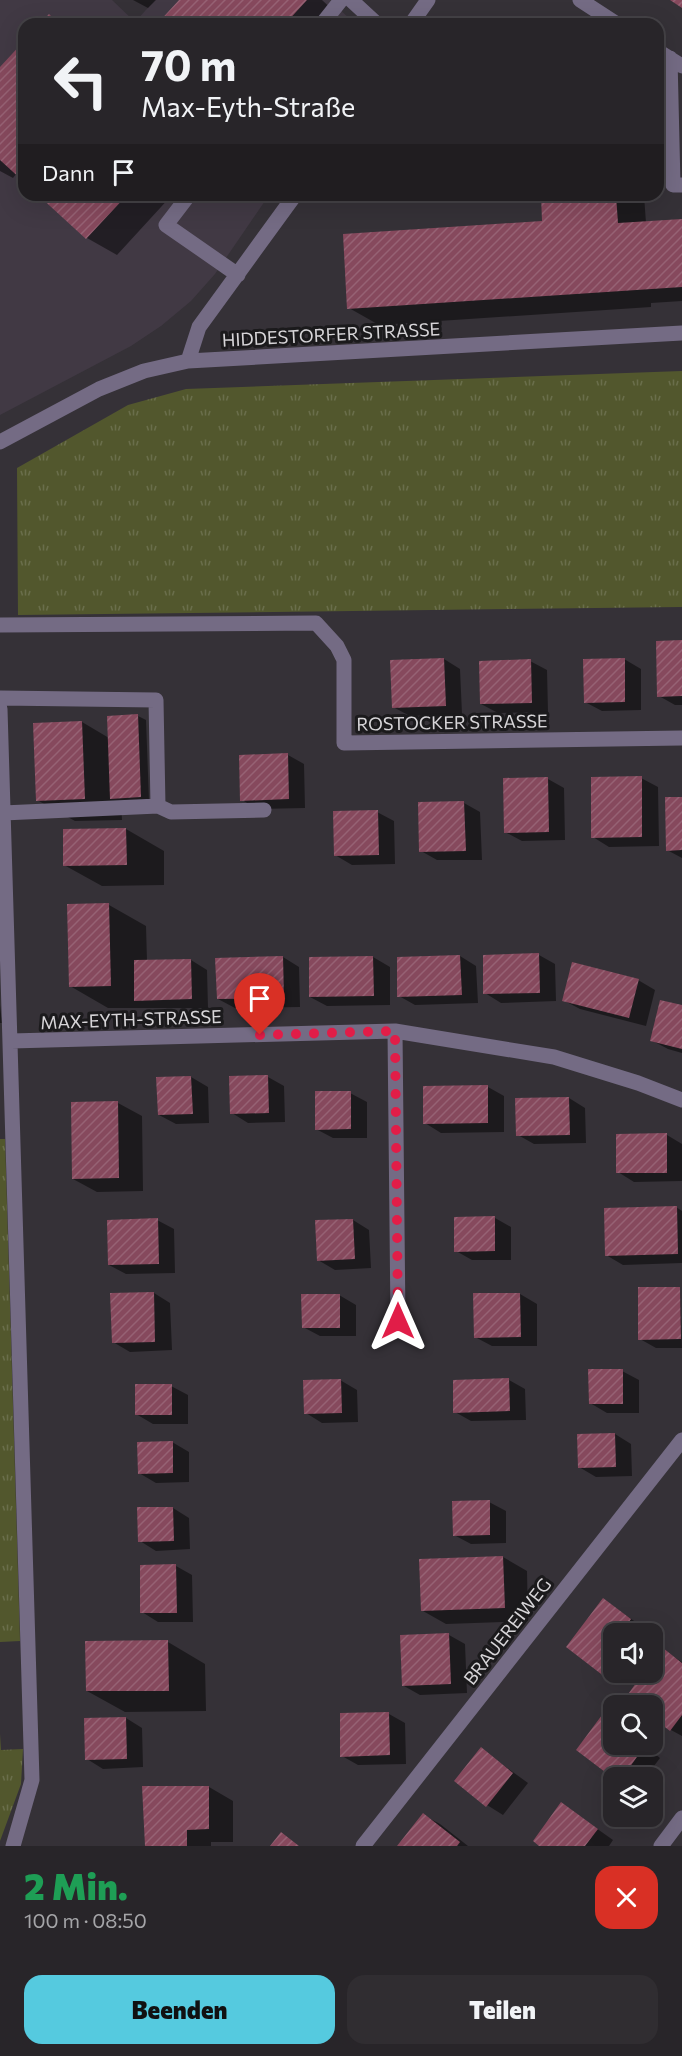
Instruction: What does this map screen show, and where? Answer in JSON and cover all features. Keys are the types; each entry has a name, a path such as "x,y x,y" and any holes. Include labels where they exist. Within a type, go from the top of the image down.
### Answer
{"street":[{"path":"327,18 341,0"},
{"path":"351,0 370,18"},
{"path":"415,18 428,0"},
{"path":"580,0 608,18"},
{"path":"670,59 673,185 682,185"},
{"path":"184,201 166,225 238,275"},
{"path":"188,361 200,327 291,201"},
{"name":"HIDDESTORFER STRASSE","path":"0,442 99,389 144,371 188,361 682,333"},
{"name":"ROSTOCKER STRASSE","path":"0,625 316,623 337,646 344,660 344,743 682,738"},
{"path":"0,698 156,700 158,806"},
{"path":"0,709 32,1780 13,1846"},
{"path":"3,813 158,806 171,812 264,810"},
{"path":"395,1031 398,1321"},
{"name":"MAX-EYTH-STRASSE","path":"11,1041 395,1031 554,1057 638,1083 682,1100"},
{"name":"BRAUEREIWEG","path":"363,1846 682,1440"},
{"path":"661,1846 682,1818"}],"shaded area":[{"path":"0,0 112,0 131,18 18,18 18,201 265,201 215,274 191,301 161,326 131,346 0,415"},
{"path":"155,0 330,0 349,18 139,18"}],"green space":[{"path":"682,371 682,607 18,615 17,468 128,405 186,389"},
{"path":"0,1139 5,1139 20,1641 0,1642"},
{"path":"0,1734 1,1750 23,1749 21,1784 0,1841"}],"building":[{"path":"179,0 307,0 290,18 162,18"},
{"path":"670,0 682,0 682,8"},
{"path":"18,48 18,176 0,160 0,67"},
{"path":"45,201 121,201 86,239"},
{"path":"541,201 616,201 618,223 682,219 682,287 347,309 343,234 542,221"},
{"path":"682,640 682,696 657,697 656,641"},
{"path":"444,658 446,706 392,708 390,660"},
{"path":"625,658 625,702 584,703 583,659"},
{"path":"531,659 532,703 480,704 479,661"},
{"path":"138,714 141,797 110,799 107,716"},
{"path":"82,721 85,799 36,801 33,723"},
{"path":"288,753 289,799 240,801 239,755"},
{"path":"642,776 642,837 591,838 591,777"},
{"path":"548,777 549,832 504,833 503,778"},
{"path":"665,797 682,797 682,850 666,851"},
{"path":"464,801 466,851 419,852 418,802"},
{"path":"378,810 379,855 334,856 333,811"},
{"path":"126,828 127,865 63,866 63,829"},
{"path":"109,903 111,986 69,987 67,904"},
{"path":"539,953 540,993 483,994 483,955"},
{"path":"460,955 462,995 397,997 397,957"},
{"path":"283,956 284,998 217,999 215,958"},
{"path":"373,956 374,996 309,997 309,957"},
{"path":"191,959 192,999 134,1001 134,960"},
{"path":"572,962 639,979 629,1018 562,1001"},
{"path":"660,1000 682,1005 682,1049 650,1041"},
{"path":"268,1075 269,1113 230,1114 229,1076"},
{"path":"191,1076 193,1114 158,1115 156,1077"},
{"path":"488,1085 488,1123 423,1124 423,1086"},
{"path":"315,1091 351,1091 351,1129 315,1130"},
{"path":"569,1097 570,1135 516,1136 515,1098"},
{"path":"118,1101 119,1178 72,1179 71,1102"},
{"path":"667,1133 667,1173 616,1173 616,1134"},
{"path":"677,1206 678,1254 605,1256 604,1208"},
{"path":"495,1216 495,1251 454,1252 454,1217"},
{"path":"158,1218 159,1264 108,1265 107,1220"},
{"path":"353,1219 355,1259 317,1261 315,1220"},
{"path":"638,1287 680,1287 681,1339 638,1340"},
{"path":"154,1292 155,1342 112,1343 110,1293"},
{"path":"473,1293 520,1293 521,1337 474,1338"},
{"path":"301,1294 340,1294 340,1328 302,1328"},
{"path":"588,1369 623,1369 623,1404 589,1404"},
{"path":"509,1378 510,1411 453,1413 453,1380"},
{"path":"341,1379 342,1413 304,1414 303,1380"},
{"path":"135,1384 172,1384 172,1415 135,1415"},
{"path":"615,1433 616,1467 578,1468 577,1434"},
{"path":"173,1441 173,1473 138,1474 137,1442"},
{"path":"490,1500 490,1535 453,1536 452,1501"},
{"path":"137,1507 173,1507 174,1541 138,1542"},
{"path":"503,1556 505,1608 421,1611 419,1559"},
{"path":"176,1564 177,1613 140,1613 140,1565"},
{"path":"603,1598 631,1619 628,1623 603,1623 603,1675 566,1647"},
{"path":"449,1633 451,1684 402,1686 400,1635"},
{"path":"168,1640 169,1691 86,1691 85,1641"},
{"path":"663,1648 682,1663 682,1715 670,1731 663,1726 663,1695 627,1695 636,1683 663,1683"},
{"path":"389,1712 390,1755 340,1757 340,1713"},
{"path":"602,1715 603,1755 638,1755 630,1767 603,1767 603,1770 576,1750"},
{"path":"126,1717 127,1759 85,1760 84,1718"},
{"path":"481,1747 513,1773 486,1807 454,1781"},
{"path":"142,1786 209,1786 209,1829 187,1830 187,1846 145,1846"},
{"path":"561,1802 598,1829 585,1846 539,1846 533,1841"},
{"path":"423,1813 460,1842 457,1846 397,1846"},
{"path":"281,1832 299,1846 270,1846"}],"route":[{"path":"260,1035 395,1031 398,1321"}]}
